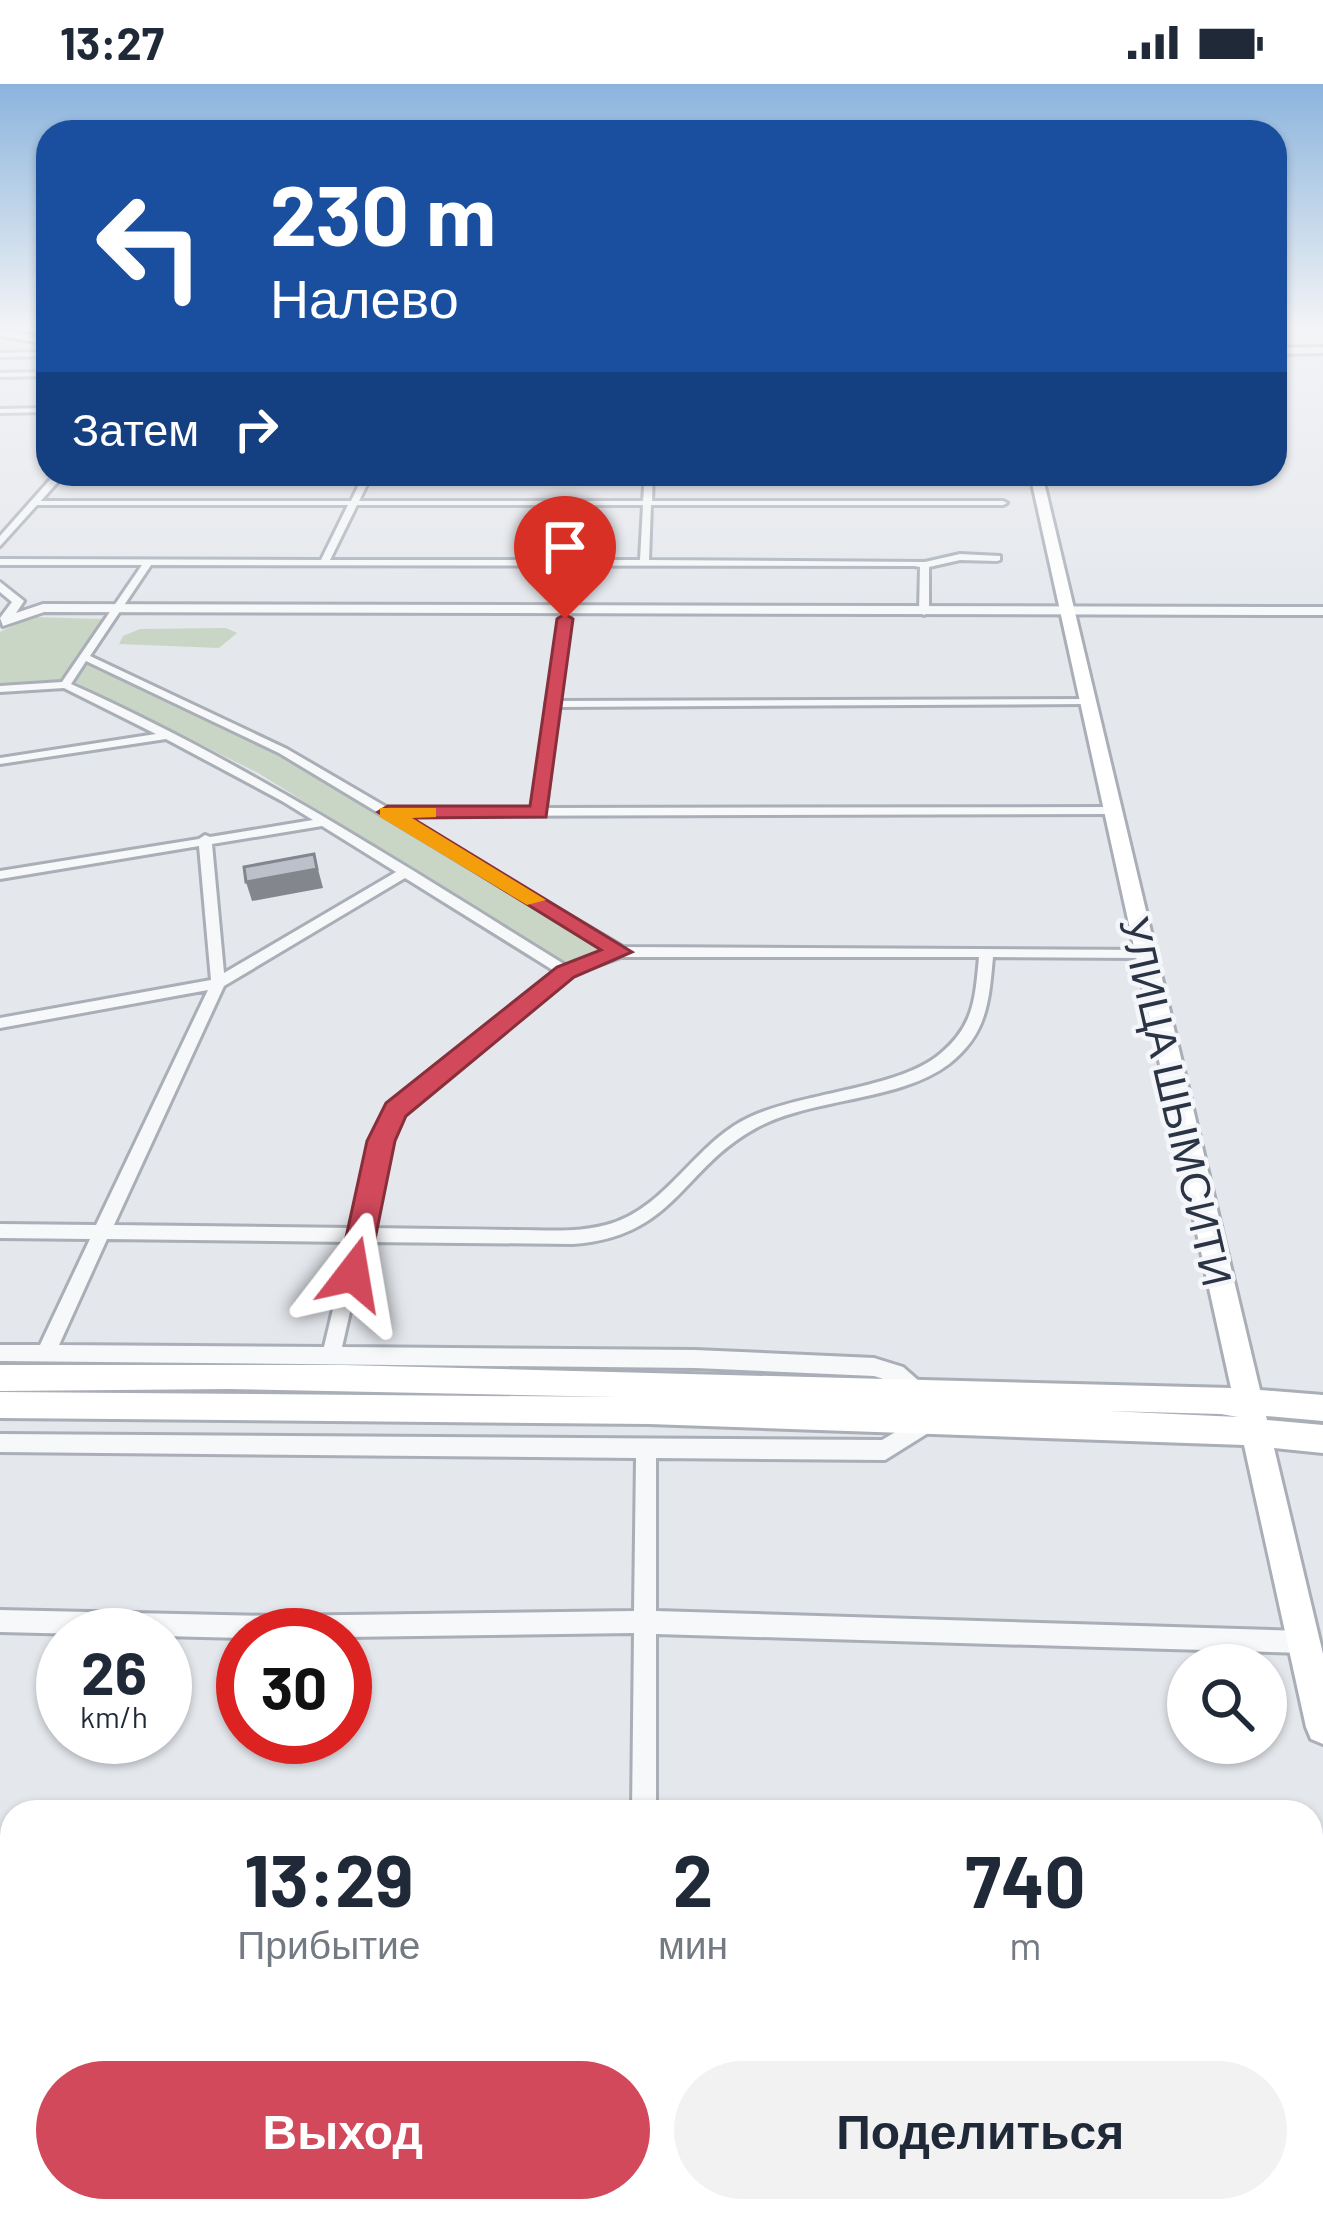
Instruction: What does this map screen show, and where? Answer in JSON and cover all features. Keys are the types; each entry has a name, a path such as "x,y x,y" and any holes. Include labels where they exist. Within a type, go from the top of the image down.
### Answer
{"main road":[{"name":"УЛИЦА ШЫМСИТИ","path":"1039,486 1084,701 1114,810 1323,1727"},
{"path":"0,1378 650,1384 1323,1439"},
{"path":"0,1405 649,1412 1247,1400 1323,1408"}],"street":[{"path":"0,543 50,486"},
{"path":"324,563 362,486"},
{"path":"644,563 648,486"},
{"path":"36,503 1003,503"},
{"path":"0,562 925,565 960,557 997,557"},
{"path":"65,685 148,562"},
{"path":"924,612 925,565"},
{"path":"0,586 18,601 44,608 1323,611"},
{"path":"1,623 18,601"},
{"path":"1,623 44,608"},
{"path":"539,812 566,610"},
{"path":"83,656 283,751 620,952"},
{"path":"0,689 65,685 168,736 325,822 566,972"},
{"path":"551,704 1084,701"},
{"path":"0,761 168,736"},
{"path":"388,812 1114,810"},
{"path":"0,875 325,822"},
{"path":"44,1354 218,983 206,839"},
{"path":"0,1023 218,983 405,872"},
{"path":"331,1355 364,1233 381,1141 395,1110 566,972 620,952 986,956 1143,952"},
{"path":"0,1231 579,1237 617,1229 661,1202 705,1154 754,1122 820,1100 899,1084 942,1063 977,1028 988,992 986,956"},
{"path":"0,1353 874,1367 896,1373 924,1409 885,1450 2,1447"},
{"path":"644,1800 646,1452"},
{"path":"0,1622 272,1627 646,1622 1303,1642"}],"green space":[{"path":"31,617 105,619 60,681 0,687 0,632"},
{"path":"226,628 237,633 219,648 119,644 123,636 140,629"},
{"path":"85,662 291,762 605,952 567,964 258,773 73,681"}],"building":[{"path":"314,854 317,869 246,882 244,867"}],"slow traffic":[{"path":"429,812 388,812 535,900"}],"route":[{"path":"353,1274 381,1141 395,1110 566,972 620,952 388,812 539,812 565,619"}]}
